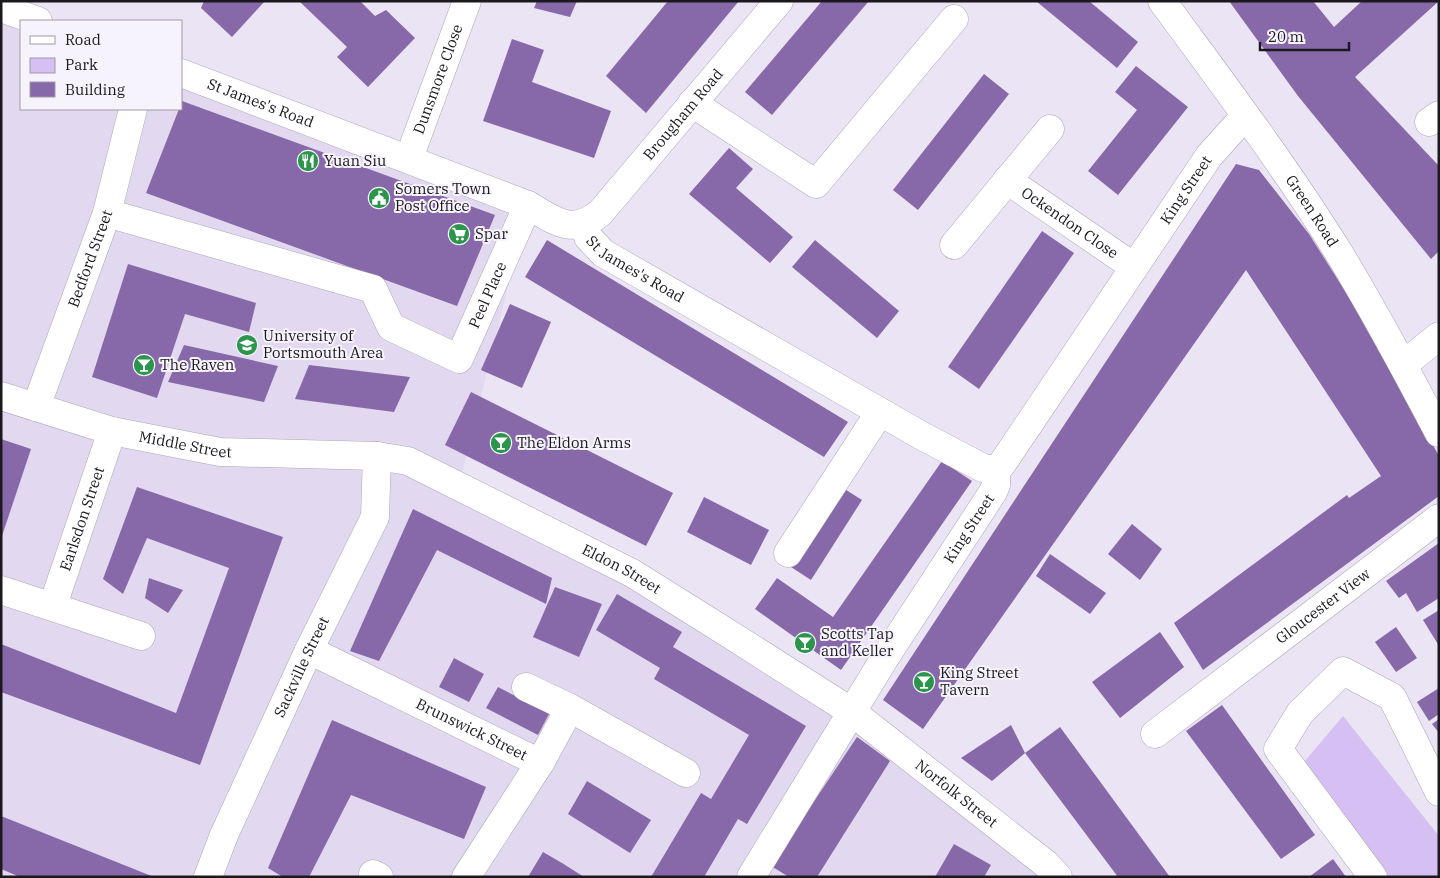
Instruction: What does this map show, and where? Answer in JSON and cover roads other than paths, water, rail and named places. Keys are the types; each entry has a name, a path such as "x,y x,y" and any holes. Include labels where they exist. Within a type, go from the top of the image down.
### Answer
{"street":[{"name":"Dunsmore Close","path":"409,158 467,1"},
{"name":"Brougham Road","path":"584,224 601,212 779,1"},
{"name":"Green Road","path":"1162,1 1245,116 1339,253 1439,433"},
{"path":"1,8 35,20"},
{"path":"692,103 816,184 954,19"},
{"name":"St James's Road","path":"182,73 409,158 528,205 564,224 584,224 588,237 603,253 880,412 982,468 996,470"},
{"name":"Bedford Street","path":"36,407 106,213 133,110"},
{"name":"King Street","path":"750,877 886,656 993,492 996,485 996,470 1002,464 1209,156 1245,116"},
{"name":"Ockendon Close","path":"954,245 1050,130"},
{"name":"Ockendon Close","path":"1007,180 1134,267"},
{"name":"Peel Place","path":"106,213 373,289 391,327 458,359 528,205"},
{"path":"1402,365 1439,336"},
{"name":"Middle Street","path":"1,396 112,431 220,452 376,456"},
{"path":"788,553 880,412"},
{"name":"Earlsdon Street","path":"53,605 112,431"},
{"name":"Sackville Street","path":"208,877 224,835 309,650 375,517 376,456"},
{"name":"Eldon Street","path":"376,456 408,461 632,573 852,712"},
{"name":"Gloucester View","path":"1155,734 1439,518"},
{"path":"1,590 53,605 141,636"},
{"name":"Brunswick Street","path":"309,650 540,763 466,877"},
{"path":"1373,877 1278,749 1300,713 1343,671 1392,698 1439,792"},
{"path":"526,688 570,708 686,773"},
{"path":"540,763 570,708"},
{"name":"Norfolk Street","path":"852,712 1048,873"}],"place":[{"name":"Yuan Siu","path":"308,161"},
{"name":"Somers Town Post Office","path":"379,198"},
{"name":"Spar","path":"459,234"},
{"name":"University of Portsmouth Area","path":"247,345"},
{"name":"The Raven","path":"144,365"},
{"name":"The Eldon Arms","path":"501,443"},
{"name":"Scotts Tap and Keller","path":"805,643"},
{"name":"King Street Tavern","path":"924,682"}]}
